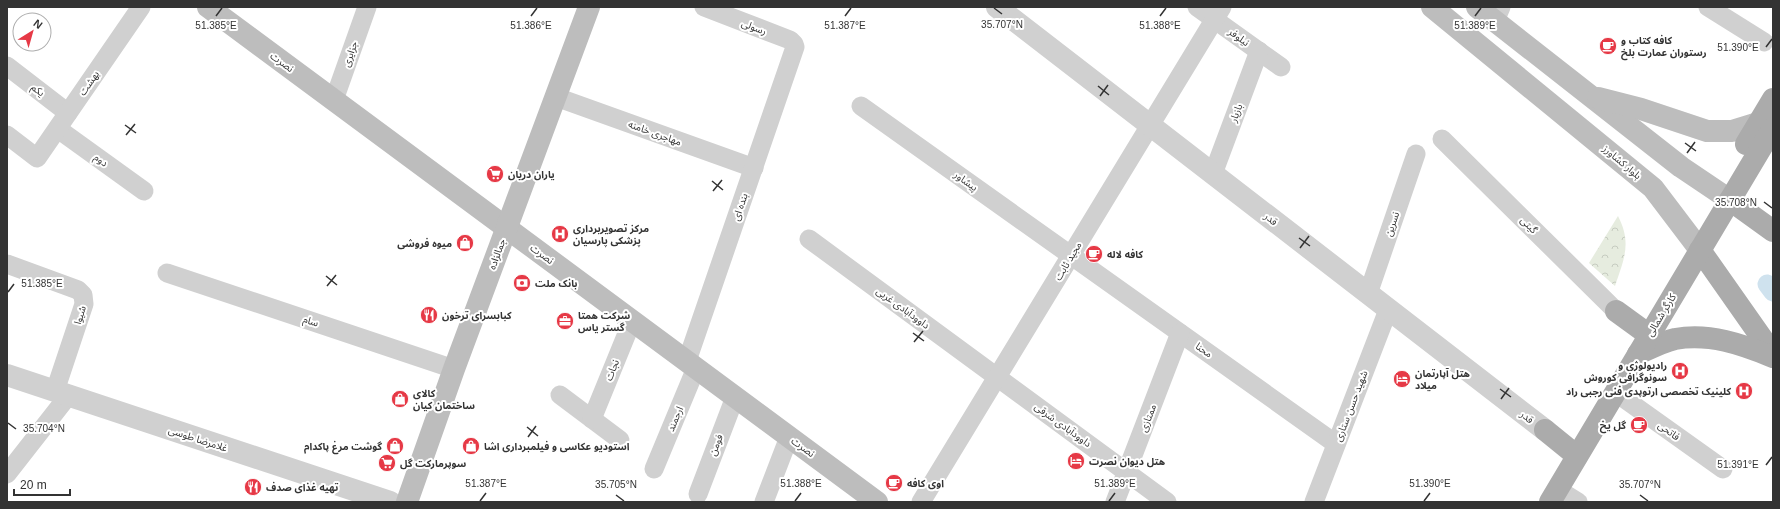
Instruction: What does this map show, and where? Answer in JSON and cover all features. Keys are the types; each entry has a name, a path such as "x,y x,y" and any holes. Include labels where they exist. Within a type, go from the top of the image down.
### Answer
{"main road":[{"name":"نصرت","path":"208,7 877,502"},
{"name":"جمالزاده","path":"407,502 454,369 589,7"},
{"name":"بلوار کشاورز","path":"1432,7 1653,188 1700,250 1773,355"},
{"path":"1487,10 1589,96 1724,197 1773,231"},
{"path":"1589,96 1641,109 1707,131 1769,132"},
{"name":"کارگر شمالی","path":"1554,495 1700,250 1724,197 1769,132 1773,99"},
{"path":"1616,311 1649,335"},
{"path":"1638,354 1674,339 1695,338 1720,339 1741,344 1773,355"},
{"path":"1545,430 1577,456"}],"street":[{"name":"بهشت","path":"7,135 37,158 141,7"},
{"name":"جزایری","path":"334,100 367,7"},
{"name":"رسولی","path":"704,7 790,40 794,44 793,53"},
{"name":"قدر","path":"997,7 1545,430"},
{"name":"نیلوفر","path":"1197,7 1218,13 1259,51 1281,67"},
{"path":"1708,7 1764,42"},
{"name":"مجید ثابت","path":"921,502 1218,13"},
{"name":"بازیار","path":"1213,174 1259,51"},
{"name":"بنده ای","path":"692,365 754,168 793,53"},
{"name":"یکم","path":"7,66 68,113"},
{"name":"مهاجری خامنه","path":"556,97 754,168"},
{"name":"پیشاور","path":"861,106 1071,255"},
{"name":"دوم","path":"58,129 144,191"},
{"name":"گیتی","path":"1442,139 1616,311"},
{"name":"نسرین","path":"1368,294 1416,154"},
{"name":"داوودآبادی غربی","path":"809,240 997,377"},
{"name":"محنا","path":"1071,255 1336,444"},
{"name":"شیوا","path":"7,264 78,290 83,295 84,304 61,394"},
{"name":"سام","path":"167,273 454,369"},
{"name":"شهید حسن ستاری","path":"1314,502 1388,310"},
{"name":"نجات","path":"592,419 632,320"},
{"name":"ممتازی","path":"1115,502 1180,333"},
{"name":"ارجمند","path":"654,469 692,365"},
{"name":"غلامرضا طوسی","path":"7,375 390,502"},
{"name":"داوودآبادی شرقی","path":"997,377 1167,502"},
{"name":"فاتحی","path":"1615,392 1723,469"},
{"path":"7,474 61,394"},
{"path":"560,395 620,440"},
{"name":"فومن","path":"698,494 735,397"},
{"path":"764,502 789,437"},
{"path":"1554,495 1578,502"}],"green space":[{"path":"1618,216 1625,235 1626,243 1624,259 1615,286 1589,263"}],"waterway":[{"path":"1767,284 1773,292"}],"place":[{"name":"کافه کتاب و رستوران عمارت بلخ","path":"1608,46"},
{"name":"یاران دریان","path":"495,174"},
{"name":"مرکز تصویربرداری پزشکی پارسیان","path":"560,234"},
{"name":"میوه فروشی","path":"465,243"},
{"name":"کافه لاله","path":"1094,254"},
{"name":"بانک ملت","path":"522,283"},
{"name":"کبابسرای ترخون","path":"429,315"},
{"name":"شرکت همتا گستر یاس","path":"565,321"},
{"name":"رادیولوژی و سونوگرافی کوروش","path":"1680,371"},
{"name":"هتل آپارتمان میلاد","path":"1402,379"},
{"name":"کلینیک تخصصی ارتوپدی فنی رجبی راد","path":"1744,391"},
{"name":"کالای ساختمان کیان","path":"400,399"},
{"name":"گل یخ","path":"1639,425"},
{"name":"گوشت مرغ پاکدام","path":"395,446"},
{"name":"استودیو عکاسی و فیلمبرداری اشا","path":"471,446"},
{"name":"هتل دیوان نصرت","path":"1076,461"},
{"name":"سوپرمارکت گل","path":"387,463"},
{"name":"اوی کافه","path":"894,483"},
{"name":"تهیه غذای صدف","path":"253,487"}]}
